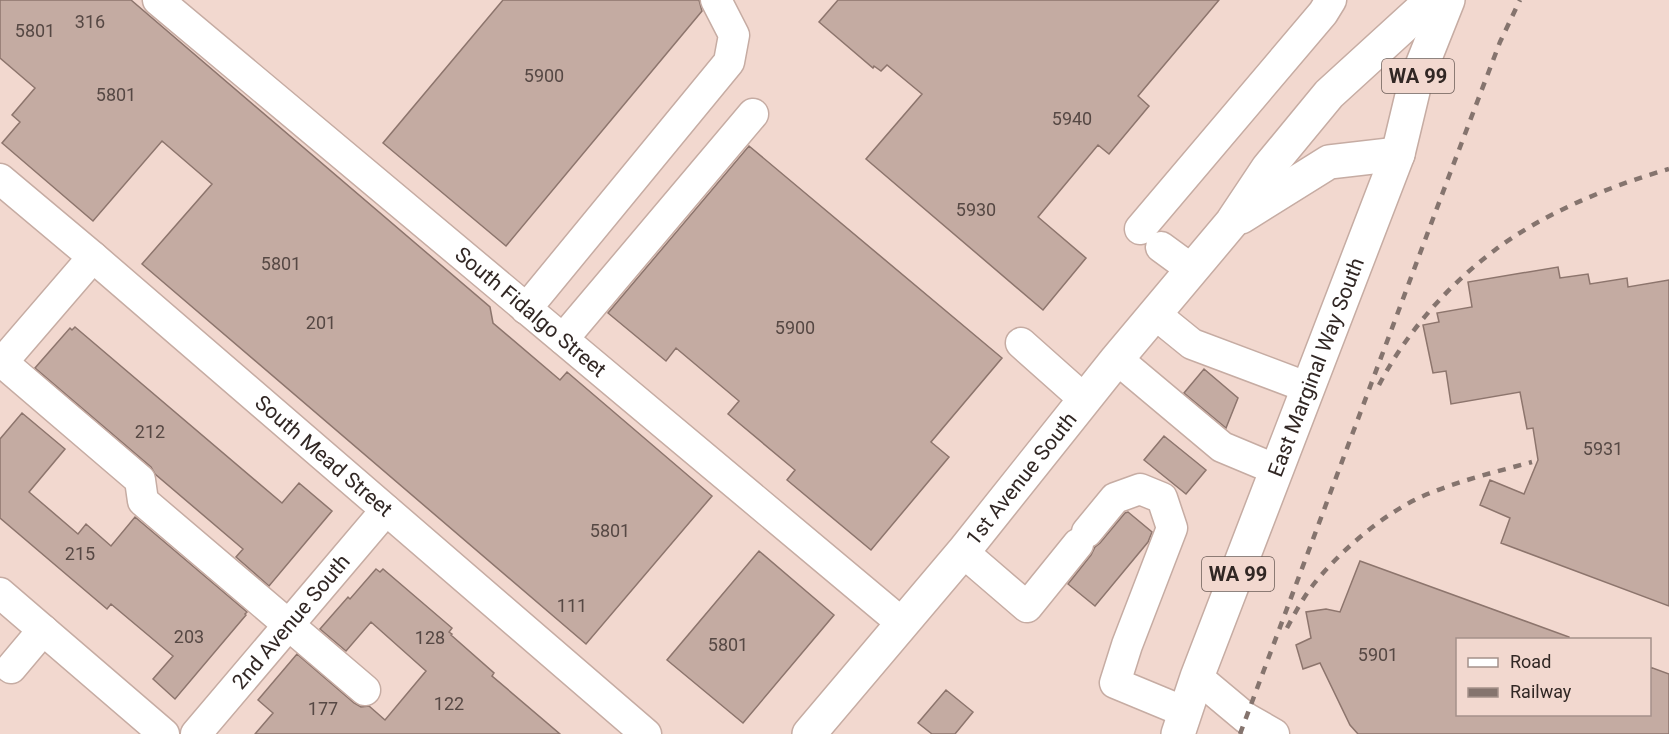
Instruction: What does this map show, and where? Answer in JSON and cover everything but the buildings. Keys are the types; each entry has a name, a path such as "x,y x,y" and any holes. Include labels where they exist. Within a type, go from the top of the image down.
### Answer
{"main road":[{"name":"1st Avenue South","path":"809,734 963,552 1117,359 1232,222 1268,168 1329,94 1432,0"},
{"name":"East Marginal Way South","path":"1181,723 1398,154 1415,84 1448,0"},
{"name":"1st Avenue South","path":"1232,222 1329,162 1398,154"}],"street":[{"name":"South Fidalgo Street","path":"158,0 903,624"},
{"path":"526,309 729,62 734,35 716,0"},
{"path":"1191,269 1150,238 1331,0"},
{"path":"563,339 753,114"},
{"name":"South Mead Street","path":"0,179 106,256 135,306 286,435 386,510 646,734"},
{"path":"106,256 1,364 140,480 143,501 365,690"},
{"path":"1155,314 1192,344 1309,388"},
{"path":"1022,343 1085,400"},
{"path":"1117,359 1222,447 1277,470"},
{"path":"963,552 1027,607 1115,498 1140,489 1162,498 1172,528 1127,645 1115,683 1181,723"},
{"name":"2nd Avenue South","path":"196,734 386,510"},
{"path":"0,593 164,734"},
{"path":"11,668 43,630"},
{"path":"1197,677 1246,718 1274,734"}],"railway":[{"path":"1240,734 1500,42 1520,0"},
{"path":"1379,385 1402,347 1430,311 1445,294 1495,250 1534,224 1578,202 1624,183 1669,169"},
{"path":"1287,628 1306,595 1324,572 1363,534 1378,523 1423,496 1477,477 1532,462"}]}
